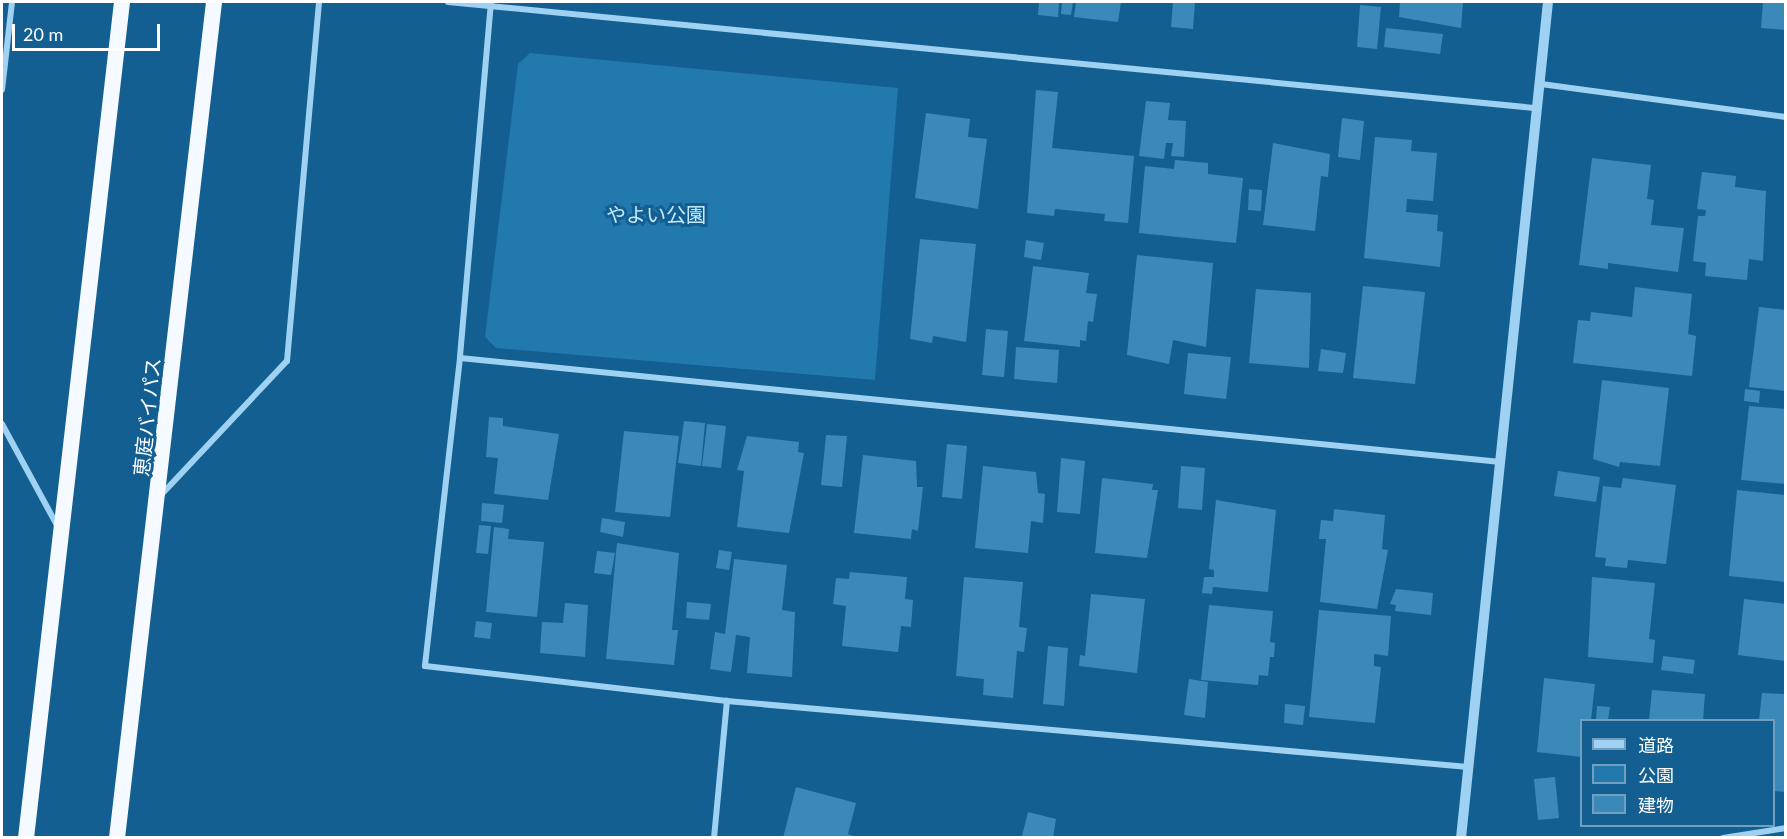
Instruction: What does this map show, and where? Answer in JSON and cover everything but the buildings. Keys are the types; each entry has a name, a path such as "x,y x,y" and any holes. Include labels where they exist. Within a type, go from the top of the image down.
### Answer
{"highway":[{"path":"26,837 58,528 122,2"},
{"name":"恵庭バイパス","path":"117,837 159,497 214,2"}],"street":[{"path":"2,90 12,2"},
{"path":"159,497 287,361 319,2"},
{"path":"448,2 491,4 1534,108"},
{"path":"1461,837 1502,462 1534,108 1540,84 1548,2"},
{"path":"491,4 460,358 425,666 727,701 1468,767"},
{"path":"1540,84 1785,117"},
{"path":"460,358 1502,462"},
{"path":"2,424 58,528"},
{"path":"714,837 727,701"},
{"path":"1723,837 1785,828"}],"green space":[{"name":"やよい公園","path":"530,53 898,88 875,380 496,348 485,337 518,64"}]}
